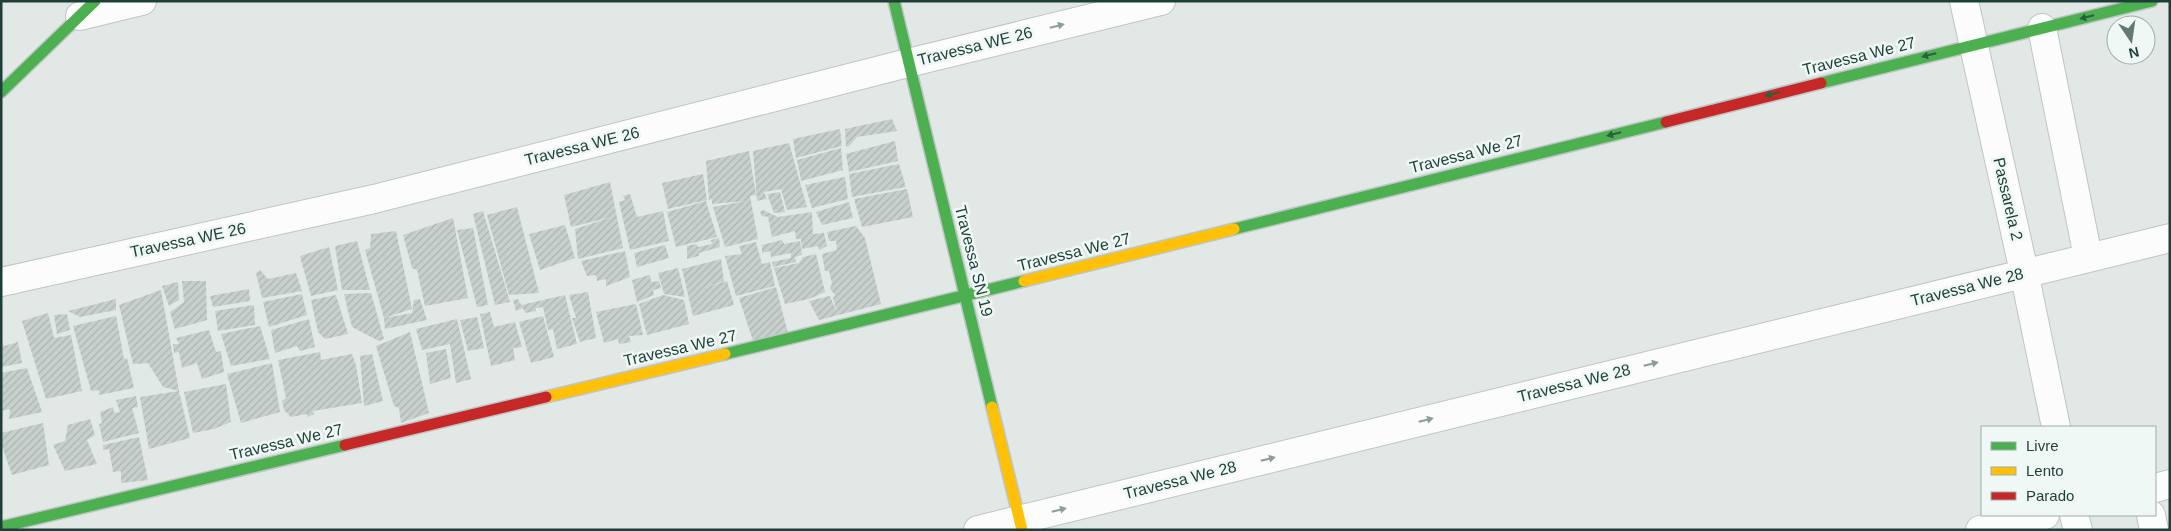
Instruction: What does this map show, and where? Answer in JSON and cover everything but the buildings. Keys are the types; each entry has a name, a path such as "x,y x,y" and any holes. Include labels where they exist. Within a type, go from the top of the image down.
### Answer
{"street":[{"path":"1,92 87,9 142,1"},
{"name":"Travessa SN 19","path":"894,1 1021,525"},
{"name":"Travessa WE 26","path":"1,282 374,199 908,63 1161,1"},
{"name":"Passarela 2","path":"1964,1 2056,426"},
{"name":"Travessa We 27","path":"1,527 966,296 2152,1"},
{"path":"2042,28 2088,257"},
{"name":"Travessa We 28","path":"978,530 1021,525 2024,272 2170,238"},
{"path":"2156,488 2170,484"},
{"path":"1980,530 2041,516"},
{"path":"2074,516 2078,530"},
{"path":"2151,516 2154,530"}],"traffic: fast":[{"path":"1,92 95,1"},
{"path":"894,1 992,407"},
{"path":"1821,83 2152,1"},
{"path":"1234,229 1666,122"},
{"path":"725,354 1024,281"},
{"path":"1,527 345,445"}],"traffic: slow":[{"path":"1024,281 1234,229"},
{"path":"546,397 725,354"},
{"path":"992,407 1022,530"}],"traffic: jam":[{"path":"1666,122 1821,83"},
{"path":"345,445 546,397"}]}
